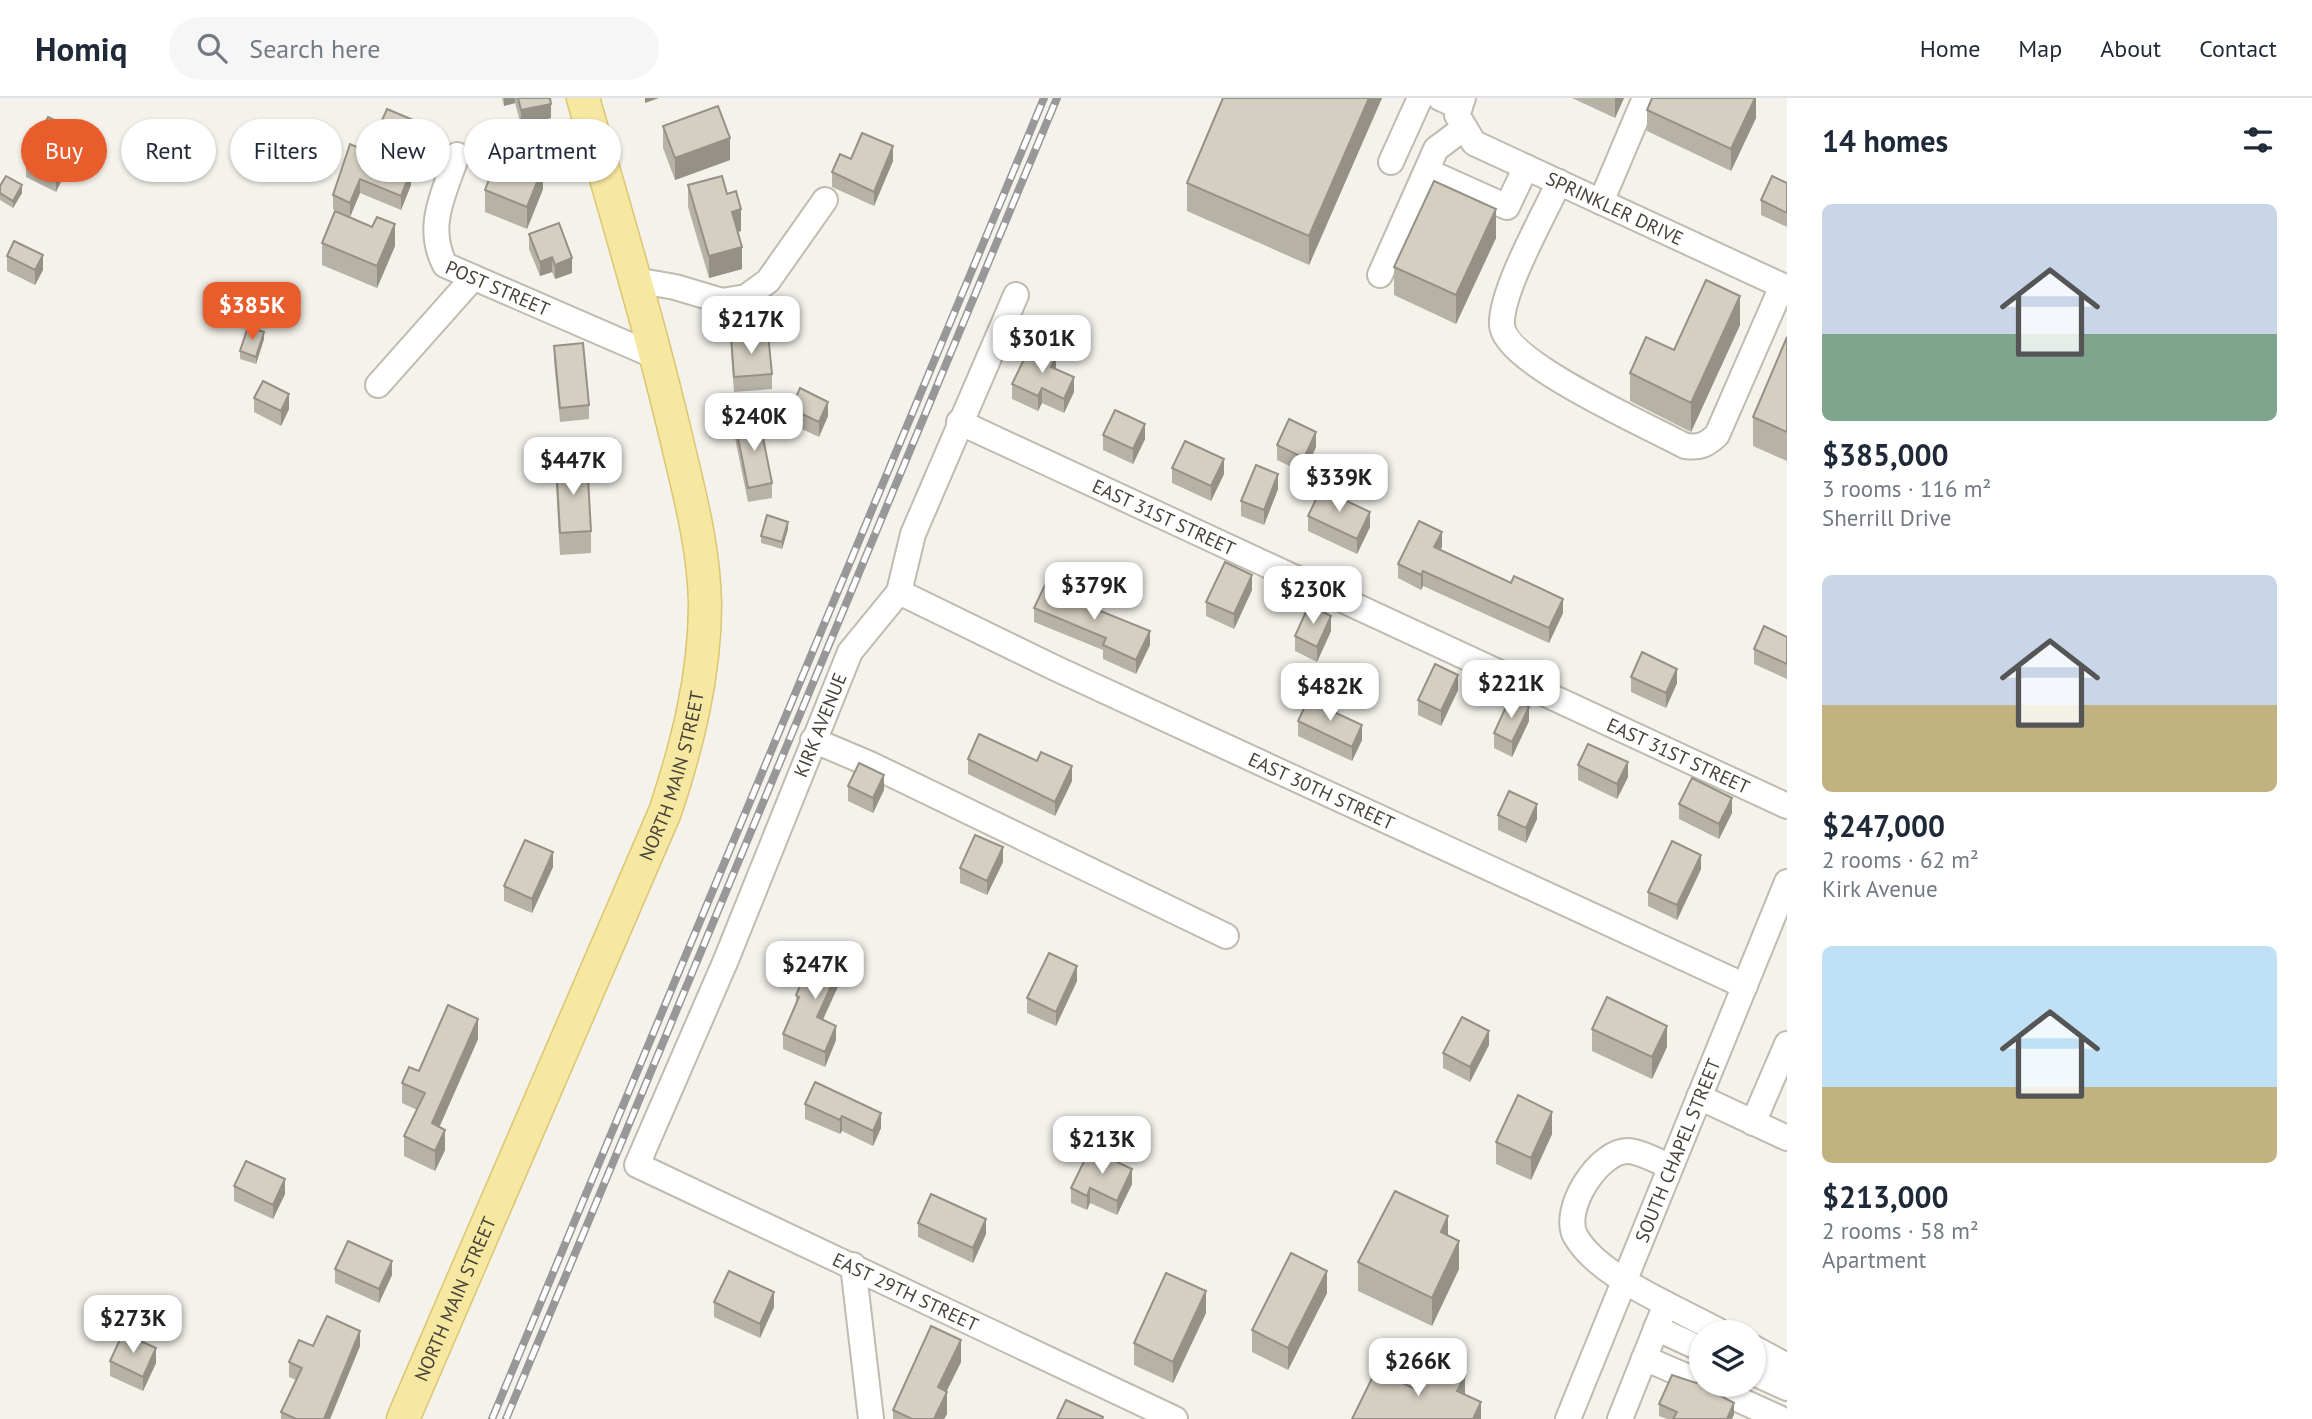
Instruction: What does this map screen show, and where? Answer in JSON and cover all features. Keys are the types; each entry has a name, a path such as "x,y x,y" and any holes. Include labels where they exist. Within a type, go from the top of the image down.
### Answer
{"main road":[{"name":"NORTH MAIN STREET","path":"403,1419 665,812 688,744 700,670 705,604 697,530 657,357 583,98"}],"street":[{"path":"1391,162 1420,98"},
{"path":"1601,202 1645,98"},
{"path":"1380,275 1436,149 1457,109"},
{"name":"SPRINKLER DRIVE","path":"1457,109 1474,143 1785,287"},
{"name":"POST STREET","path":"457,155 434,228 436,247 445,265 657,357"},
{"path":"1427,171 1507,207 1526,167"},
{"path":"1559,182 1515,280 1503,312 1502,328 1511,345 1543,371 1685,446 1698,447 1708,444 1717,435 1785,287"},
{"path":"635,281 675,287 722,301 746,297 768,281 825,200"},
{"path":"379,385 473,278"},
{"name":"KIRK AVENUE","path":"637,1166 726,960 850,652 899,592 913,534 1016,295"},
{"name":"EAST 31ST STREET","path":"960,422 1787,806"},
{"name":"EAST 30TH STREET","path":"899,592 1055,668 1745,986"},
{"path":"813,740 885,771 1226,936"},
{"name":"SOUTH CHAPEL STREET","path":"1567,1419 1787,882"},
{"path":"1753,1123 1787,1044"},
{"path":"1699,1097 1787,1138"},
{"path":"1670,1166 1630,1151 1616,1153 1591,1174 1573,1208 1574,1234 1623,1281 1697,1320"},
{"name":"EAST 29TH STREET","path":"637,1166 853,1265 1175,1419"},
{"path":"853,1265 871,1419"},
{"path":"1620,1419 1666,1304"},
{"path":"1656,1328 1689,1343"},
{"path":"1766,1355 1787,1366"},
{"path":"1644,1358 1689,1377"},
{"path":"1766,1378 1787,1388"},
{"path":"1736,1397 1782,1412"}],"building":[{"path":"518,98 550,98 551,104 521,110"},
{"path":"1223,98 1369,98 1309,236 1187,183"},
{"path":"1652,98 1755,98 1731,149 1647,110"},
{"path":"718,106 730,138 675,158 663,126"},
{"path":"387,109 411,119 383,119"},
{"path":"862,133 893,146 874,192 832,172 840,154 851,159"},
{"path":"350,144 356,147 356,182 359,182 350,203 333,195 337,182 342,182 342,168"},
{"path":"6,176 22,185 13,201 0,193 0,186"},
{"path":"722,176 727,194 736,191 741,209 732,212 742,247 709,256 688,185"},
{"path":"1772,176 1787,183 1787,213 1761,200"},
{"path":"1434,181 1496,209 1456,295 1394,267"},
{"path":"367,182 407,182 401,196"},
{"path":"488,182 537,182 527,207 485,190"},
{"path":"335,211 372,227 377,217 395,224 377,266 322,243"},
{"path":"559,223 572,258 555,265 552,257 540,262 529,234"},
{"path":"14,241 43,255 35,270 7,256"},
{"path":"1706,280 1740,296 1691,403 1630,373 1646,337 1674,350"},
{"path":"248,327 264,332 256,357 240,351"},
{"path":"768,334 772,374 734,377 731,337"},
{"path":"1787,337 1787,432 1753,417"},
{"path":"583,343 589,405 560,408 554,346"},
{"path":"1031,345 1056,357 1051,367 1074,377 1064,399 1042,388 1038,396 1012,384"},
{"path":"263,381 289,394 281,411 254,398"},
{"path":"800,388 828,402 819,422 791,409"},
{"path":"1115,410 1145,424 1133,449 1103,435"},
{"path":"759,418 772,483 748,488 735,423"},
{"path":"1289,419 1316,432 1304,458 1277,445"},
{"path":"1185,441 1224,459 1211,486 1172,468"},
{"path":"587,461 591,531 560,533 556,463"},
{"path":"1256,465 1278,474 1264,510 1241,501"},
{"path":"1321,489 1370,512 1357,539 1308,516"},
{"path":"767,515 788,522 782,542 761,536"},
{"path":"1419,521 1442,532 1434,547 1511,583 1514,576 1563,599 1549,628 1423,571 1421,575 1398,564"},
{"path":"1225,562 1252,575 1234,614 1206,602"},
{"path":"1046,583 1074,597 1073,600 1150,631 1136,660 1103,645 1106,638 1034,608"},
{"path":"1309,605 1331,616 1317,647 1295,636"},
{"path":"1764,626 1787,637 1787,664 1754,649"},
{"path":"1642,652 1677,669 1666,693 1631,677"},
{"path":"1435,664 1458,675 1441,711 1418,700"},
{"path":"1510,698 1529,707 1512,742 1494,733"},
{"path":"1308,700 1362,725 1352,747 1298,721"},
{"path":"979,734 1037,761 1041,752 1072,766 1055,802 968,759"},
{"path":"1588,744 1628,762 1617,784 1578,765"},
{"path":"859,763 884,775 873,798 848,786"},
{"path":"1692,778 1732,798 1719,824 1679,804"},
{"path":"1509,791 1537,804 1526,828 1498,815"},
{"path":"975,835 1003,847 987,881 960,868"},
{"path":"525,840 553,852 532,899 504,886"},
{"path":"1672,841 1701,855 1677,905 1648,892"},
{"path":"819,944 845,956 817,1017 836,1026 825,1052 783,1034 799,997 796,995"},
{"path":"1049,953 1077,966 1056,1012 1027,998"},
{"path":"1607,997 1667,1026 1652,1057 1592,1029"},
{"path":"448,1005 478,1019 432,1123 445,1130 435,1151 404,1136 425,1093 402,1083 409,1067 419,1071"},
{"path":"1462,1017 1489,1031 1470,1067 1443,1053"},
{"path":"815,1082 881,1113 873,1131 842,1116 840,1120 805,1104"},
{"path":"1518,1095 1552,1112 1531,1158 1496,1142"},
{"path":"1090,1149 1132,1169 1117,1201 1090,1188 1087,1196 1071,1188"},
{"path":"246,1161 285,1179 273,1205 234,1186"},
{"path":"1395,1191 1448,1216 1441,1232 1459,1241 1432,1298 1358,1262"},
{"path":"931,1194 986,1219 973,1248 918,1223"},
{"path":"348,1241 392,1261 379,1289 335,1269"},
{"path":"1291,1253 1327,1271 1288,1348 1252,1330"},
{"path":"729,1271 774,1292 760,1324 714,1302"},
{"path":"1166,1273 1206,1291 1173,1362 1134,1343"},
{"path":"327,1316 360,1331 324,1419 296,1419 281,1412 302,1368 289,1362 299,1340 313,1346"},
{"path":"931,1326 961,1340 938,1387 947,1392 934,1419 912,1419 893,1410"},
{"path":"123,1333 156,1348 143,1377 110,1361"},
{"path":"1436,1361 1465,1376 1457,1391 1481,1402 1473,1419 1352,1419 1376,1370 1421,1392"},
{"path":"1672,1375 1689,1381 1689,1397 1723,1397 1734,1403 1727,1419 1673,1419 1677,1412 1659,1404"},
{"path":"1066,1400 1103,1417 1057,1419"}],"railway":[{"path":"492,1419 1044,98"},
{"path":"506,1419 1057,98"}]}
